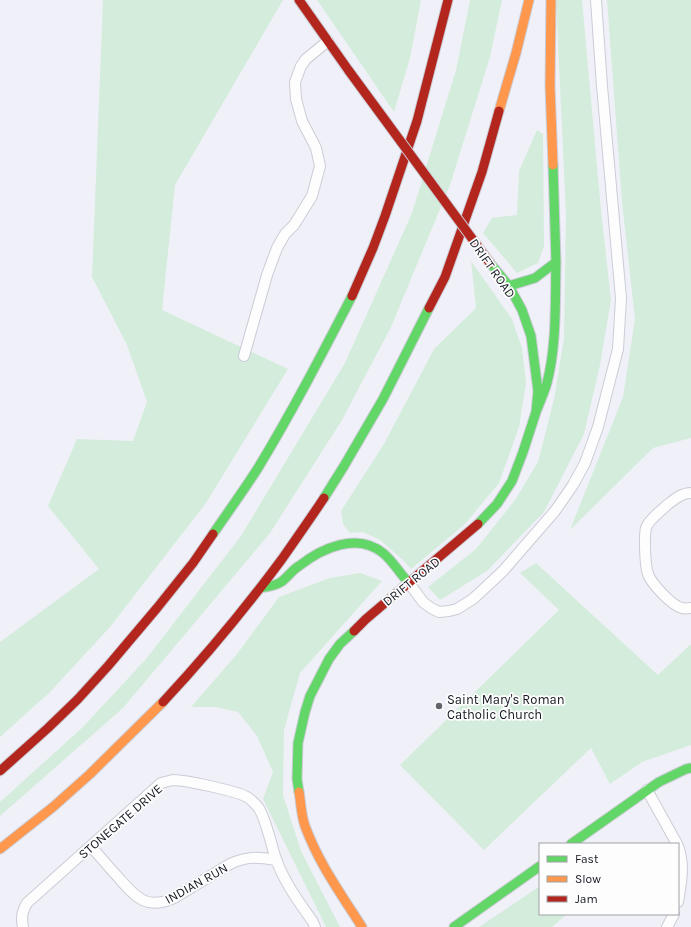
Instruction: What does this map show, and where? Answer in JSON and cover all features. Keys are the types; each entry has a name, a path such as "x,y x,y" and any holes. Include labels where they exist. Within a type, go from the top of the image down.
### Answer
{"main road":[{"name":"DRIFT ROAD","path":"299,0 508,286 522,310 531,336 538,391 536,412 523,452 512,481 497,504 476,528 366,619 340,644 329,659 310,696 298,743 297,779 304,824 314,848 328,874 362,927"},
{"path":"0,772 78,699 157,608 193,563 236,500 257,469 296,403 356,287 383,222 418,121 448,0"},
{"path":"0,849 54,807 90,774 127,739 195,668 224,635 260,588 310,520 348,460 383,398 445,277 482,172 516,54 529,0"},
{"path":"536,412 548,379 554,336 556,262 550,86 550,0"},
{"path":"508,286 534,278 556,262"},
{"path":"260,588 280,582 292,571 321,551 348,543 358,543 376,548 409,583"},
{"path":"572,843 659,782 691,768"},
{"path":"454,927 539,867"}],"street":[{"path":"409,583 423,602 439,612 457,609 473,599 503,571 555,511 574,485 585,463 598,427 618,349 621,298 602,86 596,0"},
{"path":"244,356 267,275 277,248 294,225 312,196 320,166 316,148 302,121 296,99 295,82 300,66 303,62 328,41"},
{"path":"691,493 680,495 674,499 646,526 646,565 648,574 652,581 675,605 682,608 691,608"},
{"name":"STONEGATE DRIVE","path":"24,927 21,917 27,903 161,783 173,780 191,782 238,792 248,797 258,807 261,812 276,860 286,883 315,927"},
{"path":"647,790 676,843"},
{"name":"INDIAN RUN","path":"91,846 134,895 152,903 166,902 230,864 240,860 253,857 276,860"},
{"path":"679,851 682,860 682,876 679,896"},
{"path":"667,927 673,915"}],"green space":[{"path":"103,0 283,0 175,185 162,310 288,369 206,503 110,627 49,693 0,737 0,642 99,569 48,506 77,439 133,441 147,402 127,345 92,277"},
{"path":"317,0 421,0 410,58 394,112"},
{"path":"470,0 502,0 490,57 450,185 391,327 342,420 270,533 123,708 0,816 0,802 83,727 146,659 241,536 345,363 412,213 456,70"},
{"path":"556,0 582,0 601,210 611,300 600,365 584,434 544,512 487,571 440,600 428,587 476,549 515,500 538,462 554,399 564,338 566,214"},
{"path":"607,0 691,0 691,438 653,448 570,530 623,397 635,319 622,202"},
{"path":"537,130 543,134 544,246 538,263 517,273 483,233 492,218 517,215 519,171"},
{"path":"471,261 512,319 522,348 526,383 519,427 499,483 464,525 411,569 380,540 363,532 350,533 343,524 341,511 384,444 434,349 476,308"},
{"path":"536,563 658,675 691,644 691,745 642,762 610,784 591,748 484,850 400,765 559,610 520,573"},
{"path":"360,573 382,581 300,673 284,730 283,795 301,851 340,927 326,927 263,799 273,772 257,736 238,712 215,707 191,707 237,654 279,597 330,578"},
{"path":"539,887 539,915 566,915 552,927 479,927"}],"traffic: fast":[{"path":"509,286 535,278 556,262 553,165"},
{"path":"536,412 547,383 550,368 555,323 556,262"},
{"path":"478,524 497,504 512,481 536,412 538,391 531,336 522,310 509,286 490,263"},
{"path":"213,534 271,447 352,296"},
{"path":"324,498 383,399 429,308"},
{"path":"260,588 281,582 296,568 318,553 329,548 351,543 373,547 383,553 409,583"},
{"path":"299,792 297,779 298,743 310,696 329,659 340,644 354,631"},
{"path":"572,843 659,782 691,768"},
{"path":"454,927 539,867"}],"traffic: slow":[{"path":"499,111 516,53 529,0"},
{"path":"551,0 550,86 553,165"},
{"path":"0,849 53,807 90,774 163,702"},
{"path":"299,792 305,826 316,852 330,878 362,927"}],"traffic: jam":[{"path":"299,0 349,71"},
{"path":"352,296 385,216 417,121 448,0"},
{"path":"349,71 490,263"},
{"path":"429,308 445,277 482,172 499,111"},
{"path":"163,702 194,668 254,596 282,559 324,498"},
{"path":"354,631 366,619 478,524"},
{"path":"0,771 78,699 108,666 193,563 213,534"}],"place":[{"name":"Saint Mary's Roman Catholic Church","path":"439,706"}]}
